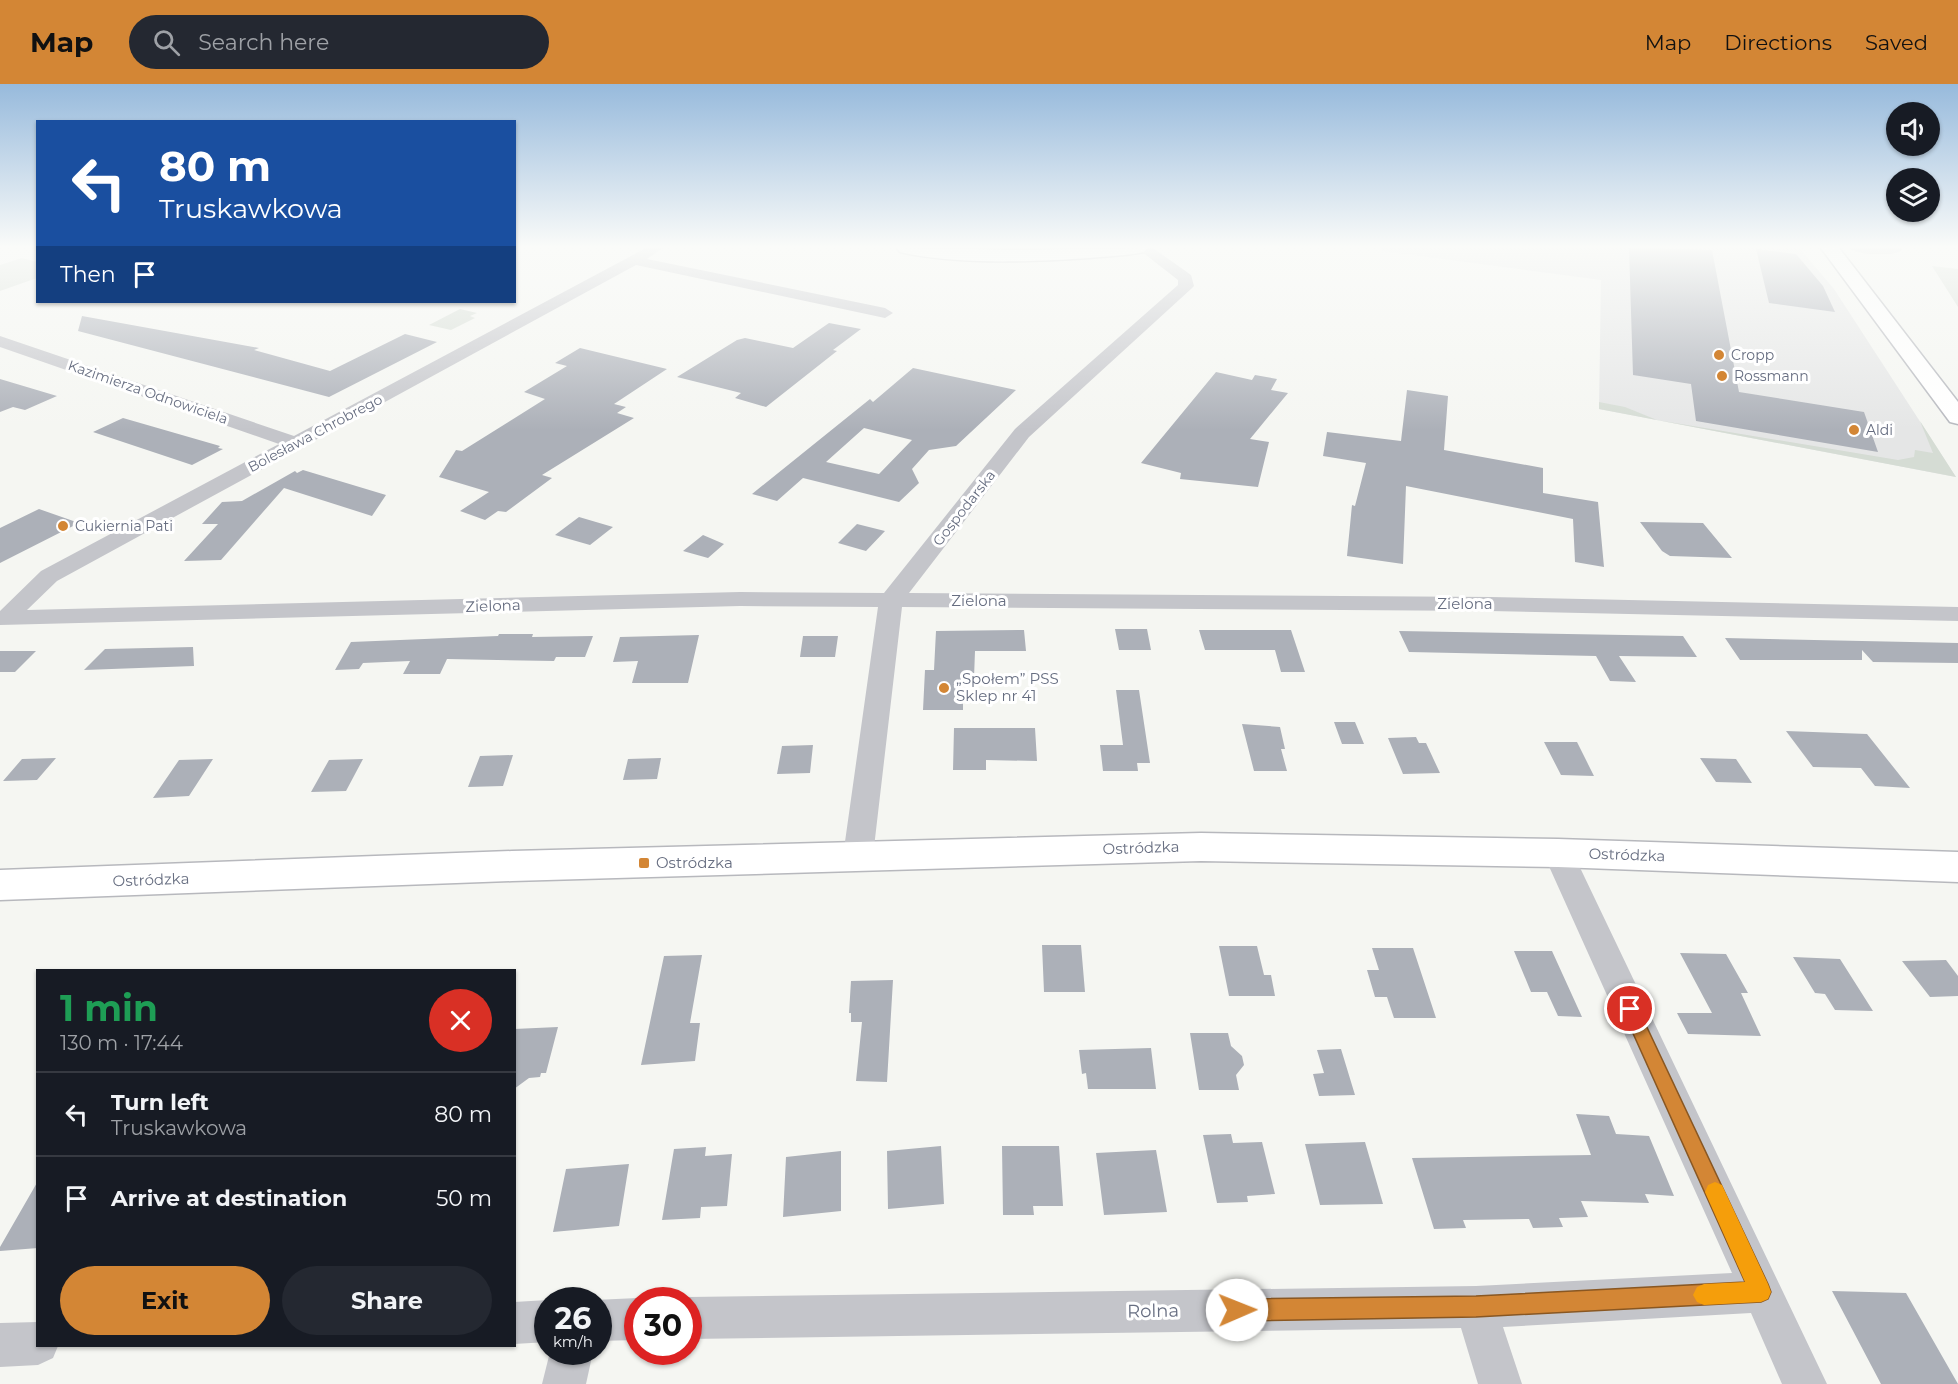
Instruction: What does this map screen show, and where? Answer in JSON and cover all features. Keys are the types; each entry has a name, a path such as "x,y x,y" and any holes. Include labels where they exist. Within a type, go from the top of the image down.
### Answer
{"main road":[{"path":"1877,309 1958,417"},
{"path":"1891,309 1900,323 1914,357"},
{"name":"Ostródzka","path":"0,885 858,856 1201,847 1558,853 1958,867"}],"street":[{"name":"Bolesława Chrobrego","path":"4,618 49,576 543,309"},
{"path":"864,309 885,313"},
{"name":"Gospodarska","path":"891,600 1022,433 1161,309"},
{"name":"Kazimierza Odnowiciela","path":"0,341 296,443"},
{"name":"Zielona","path":"4,618 740,599 1490,604 1958,614"},
{"path":"858,856 891,600"},
{"path":"1558,853 1805,1384"},
{"name":"Rolna","path":"702,1318 1476,1307 1761,1292"},
{"path":"1476,1307 1500,1384"},
{"path":"516,1323 534,1322"},
{"path":"0,1345 36,1343"},
{"path":"564,1384 569,1365"}],"shaded area":[{"path":"460,309 477,313 470,316 475,318 451,330 429,325"},
{"path":"1601,309 1847,309 1956,477 1599,409"},
{"path":"1599,402 1625,407 1657,420 1898,460 1914,457 1915,450 1933,453 1920,421 1956,477 1599,409"}],"building":[{"path":"1631,309 1723,309 1739,392 1864,412 1878,452 1696,421 1691,384 1633,375"},
{"path":"1811,309 1833,309 1835,312"},
{"path":"82,316 259,348 254,350 330,371 405,334 437,342 329,397 78,331"},
{"path":"829,323 861,329 766,407 735,398 741,393 677,377 737,340 745,338 793,348"},
{"path":"580,348 667,369 614,404 626,407 617,413 634,418 542,475 552,478 506,512 498,511 485,520 460,511 489,492 439,477 456,450 462,451 545,399 524,392 567,366 555,363"},
{"path":"913,368 1016,390 956,446 929,450 912,469 919,483 899,502 803,478 777,501 752,494 870,399 873,402","holes":["864,428 912,440 879,474 826,462"]},
{"path":"1216,372 1252,380 1255,375 1277,379 1271,390 1288,393 1250,439 1269,442 1258,487 1180,479 1181,473 1141,463"},
{"path":"0,379 57,396 25,410 13,407 0,412"},
{"path":"1407,390 1448,396 1444,450 1543,468 1543,493 1598,502 1604,567 1575,562 1573,519 1406,486 1403,564 1347,556 1352,505 1355,506 1366,463 1323,456 1327,432 1401,441"},
{"path":"123,418 220,446 218,448 223,449 192,465 93,432"},
{"path":"303,470 386,495 372,516 284,488 221,560 184,561 218,524 202,524 222,502 242,501 295,471 297,473"},
{"path":"39,509 79,523 0,563 0,528"},
{"path":"579,517 613,527 590,545 555,535"},
{"path":"1640,522 1703,523 1732,558 1670,556 1662,551"},
{"path":"857,524 885,531 866,551 838,543"},
{"path":"703,535 724,544 708,558 683,551"},
{"path":"1115,629 1147,629 1151,650 1119,650"},
{"path":"1024,630 1026,651 975,651 974,678 963,678 963,710 923,710 925,670 934,670 936,631"},
{"path":"1199,630 1291,630 1305,672 1281,672 1275,650 1205,650"},
{"path":"1399,631 1683,636 1697,657 1619,656 1636,682 1610,681 1596,656 1409,652"},
{"path":"499,634 533,634 532,637 593,636 585,657 556,657 554,661 447,659 440,674 403,674 410,661 363,663 359,669 335,670 351,642 498,636"},
{"path":"699,635 688,683 632,683 638,661 613,662 620,637"},
{"path":"803,636 838,636 835,657 800,657"},
{"path":"1725,638 1958,643 1958,663 1873,662 1862,650 1862,660 1740,660"},
{"path":"193,647 194,666 84,670 105,649"},
{"path":"0,651 36,651 15,672 0,672"},
{"path":"1116,690 1139,690 1150,763 1137,763 1138,771 1103,771 1100,745 1123,745"},
{"path":"1334,722 1355,722 1364,744 1342,744"},
{"path":"1242,724 1280,727 1285,749 1281,749 1287,771 1254,771"},
{"path":"954,728 1035,728 1037,761 986,760 986,770 953,770"},
{"path":"1786,731 1867,734 1910,788 1875,786 1861,768 1813,767"},
{"path":"1416,737 1419,743 1426,743 1440,773 1403,774 1388,738"},
{"path":"1544,742 1577,742 1594,776 1561,775"},
{"path":"813,745 810,773 777,774 782,746"},
{"path":"513,755 503,786 468,787 480,756"},
{"path":"56,758 37,780 3,781 22,759"},
{"path":"661,758 657,779 623,780 628,759"},
{"path":"1700,758 1736,759 1752,783 1716,782"},
{"path":"213,759 189,796 153,798 179,760"},
{"path":"363,759 346,791 311,792 329,760"},
{"path":"1042,945 1081,945 1085,992 1044,992"},
{"path":"1219,946 1257,946 1264,975 1271,975 1275,996 1229,996"},
{"path":"1372,948 1413,948 1436,1018 1394,1018 1387,997 1375,997 1367,970 1379,970"},
{"path":"1514,951 1552,951 1582,1017 1558,1016 1547,992 1531,992"},
{"path":"1680,953 1726,954 1748,993 1741,993 1761,1036 1688,1034 1677,1013 1712,1013"},
{"path":"702,955 690,1023 700,1023 695,1061 641,1065 664,956"},
{"path":"1793,957 1840,959 1873,1011 1835,1010 1825,994 1815,993"},
{"path":"1946,960 1958,976 1958,996 1930,997 1902,961"},
{"path":"893,980 887,1082 856,1081 862,1022 851,1022 851,1013 849,1013 851,981"},
{"path":"558,1027 546,1073 541,1073 540,1077 529,1078 516,1088 516,1029"},
{"path":"1190,1033 1228,1033 1231,1046 1242,1056 1244,1065 1236,1075 1239,1090 1199,1090"},
{"path":"1151,1048 1156,1089 1088,1089 1086,1073 1082,1074 1079,1050"},
{"path":"1341,1049 1355,1095 1319,1096 1313,1074 1324,1073 1317,1050"},
{"path":"1576,1114 1609,1116 1616,1134 1649,1136 1674,1196 1645,1194 1649,1203 1581,1201 1588,1217 1559,1218 1563,1227 1533,1228 1529,1219 1463,1220 1466,1228 1434,1229 1412,1158 1591,1155"},
{"path":"1231,1134 1233,1143 1262,1142 1275,1194 1247,1196 1248,1202 1217,1203 1203,1135"},
{"path":"1365,1142 1383,1204 1320,1205 1305,1144"},
{"path":"941,1146 944,1204 888,1209 887,1151"},
{"path":"1002,1146 1059,1146 1063,1206 1033,1206 1034,1215 1003,1215"},
{"path":"706,1147 705,1156 732,1154 727,1206 701,1207 700,1218 662,1220 674,1149"},
{"path":"1156,1150 1167,1212 1104,1215 1096,1153"},
{"path":"841,1151 841,1211 783,1217 786,1157"},
{"path":"629,1164 619,1226 553,1232 566,1169"},
{"path":"36,1184 36,1248 0,1251 0,1247"},
{"path":"1832,1291 1906,1293 1958,1384 1881,1384"}],"slow traffic":[{"path":"1704,1295 1761,1292 1715,1192"}],"place":[{"name":"Cropp","path":"1719,355"},
{"name":"Rossmann","path":"1722,376"},
{"name":"Aldi","path":"1854,430"},
{"name":"Cukiernia Pati","path":"63,526"},
{"name":"„Społem” PSS Sklep nr 41","path":"944,688"},
{"name":"Ostródzka","path":"644,863"}],"route":[{"path":"1237,1310 1476,1307 1761,1292 1630,1009"}]}
